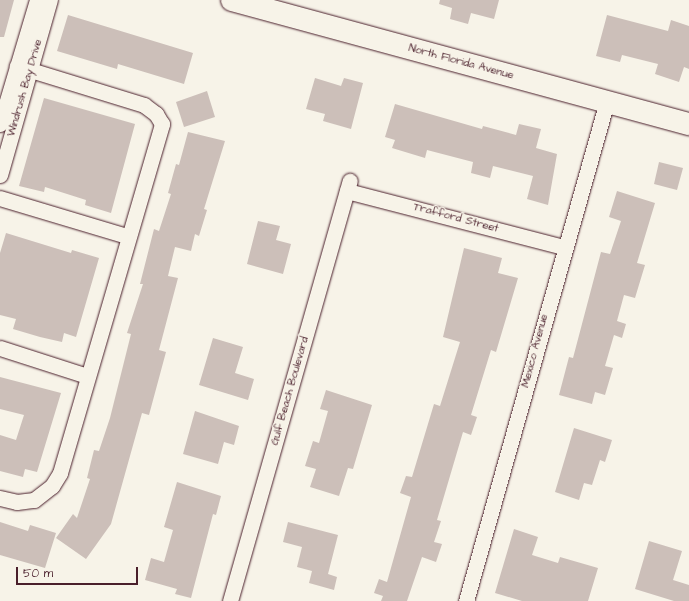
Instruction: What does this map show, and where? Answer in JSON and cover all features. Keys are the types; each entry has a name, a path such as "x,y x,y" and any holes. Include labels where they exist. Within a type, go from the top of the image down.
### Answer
{"street":[{"name":"Windrush Bay Drive","path":"0,176 24,68 37,0"},
{"name":"Windrush Bay Drive","path":"0,124 24,68 50,0"},
{"name":"North Florida Avenue","path":"232,0 282,7 689,124"},
{"path":"0,498 17,502 34,500 52,486 60,473 127,236 162,124 156,114 144,105 24,68"},
{"name":"Mexico Avenue","path":"466,601 564,246 607,101"},
{"name":"Trafford Street","path":"349,186 564,246"},
{"name":"Gulf Beach Boulevard","path":"230,601 349,186"},
{"path":"0,198 127,236"},
{"path":"0,348 87,376"}],"building":[{"path":"0,0 14,0 4,37 0,37"},
{"path":"440,0 499,0 494,19 471,13 468,24 450,19 452,8 439,4"},
{"path":"68,15 193,53 184,84 118,64 117,69 57,51"},
{"path":"607,15 668,31 671,20 689,26 689,69 684,67 679,82 655,74 658,64 622,55 620,62 596,56"},
{"path":"315,78 341,86 344,78 363,83 351,129 323,121 325,114 306,109"},
{"path":"207,91 215,117 184,127 176,102"},
{"path":"44,98 135,124 111,213 85,205 86,200 45,187 44,192 19,186"},
{"path":"395,104 482,129 483,126 516,135 519,124 541,129 536,148 557,154 548,205 527,199 533,176 493,166 490,178 471,173 473,162 427,150 425,158 392,148 395,140 385,137"},
{"path":"188,132 225,141 204,209 207,210 199,236 195,234 191,251 175,247 168,276 178,278 159,350 166,352 149,415 142,413 111,524 86,559 56,538 73,514 77,518 90,479 87,478 94,450 99,451 110,418 131,334 127,333 143,284 140,284 154,229 159,231 171,194 168,193 176,164 179,165"},
{"path":"659,162 683,168 677,190 654,184"},
{"path":"617,191 655,203 637,263 645,265 635,298 624,295 617,321 626,324 622,338 614,335 605,366 613,368 605,395 595,392 592,404 559,395 569,357 573,358 601,252 610,254 621,221 609,217"},
{"path":"258,221 280,226 276,240 291,244 283,274 247,264"},
{"path":"6,233 71,253 72,250 99,258 76,337 64,333 62,342 40,337 13,329 16,319 0,315 0,253"},
{"path":"464,248 502,258 498,273 518,278 496,352 491,350 471,415 477,417 471,435 463,432 437,520 441,521 434,542 442,544 436,562 422,557 407,601 381,601 383,596 374,593 379,579 387,582 411,497 400,493 406,476 412,477 434,404 440,406 460,342 443,337"},
{"path":"213,338 243,347 235,373 254,379 248,400 199,385"},
{"path":"0,377 61,393 37,472 25,469 23,477 0,471 0,435 16,440 24,415 0,409"},
{"path":"326,390 372,405 353,469 348,468 339,496 310,487 316,469 305,466 313,441 319,443 328,411 320,409"},
{"path":"195,411 239,426 234,445 224,442 218,464 183,454"},
{"path":"574,428 612,440 605,462 600,460 592,485 584,483 579,500 555,492"},
{"path":"177,482 221,496 216,515 213,514 191,598 175,594 177,589 145,580 151,558 164,562 173,530 164,527"},
{"path":"0,522 28,531 30,525 56,533 45,568 0,555"},
{"path":"288,522 338,535 328,574 337,577 334,590 309,583 312,571 297,567 302,547 283,542"},
{"path":"514,529 538,537 532,555 558,563 560,557 598,568 588,601 522,601 495,593"},
{"path":"649,541 682,551 673,580 689,585 689,601 674,601 635,589"}]}
